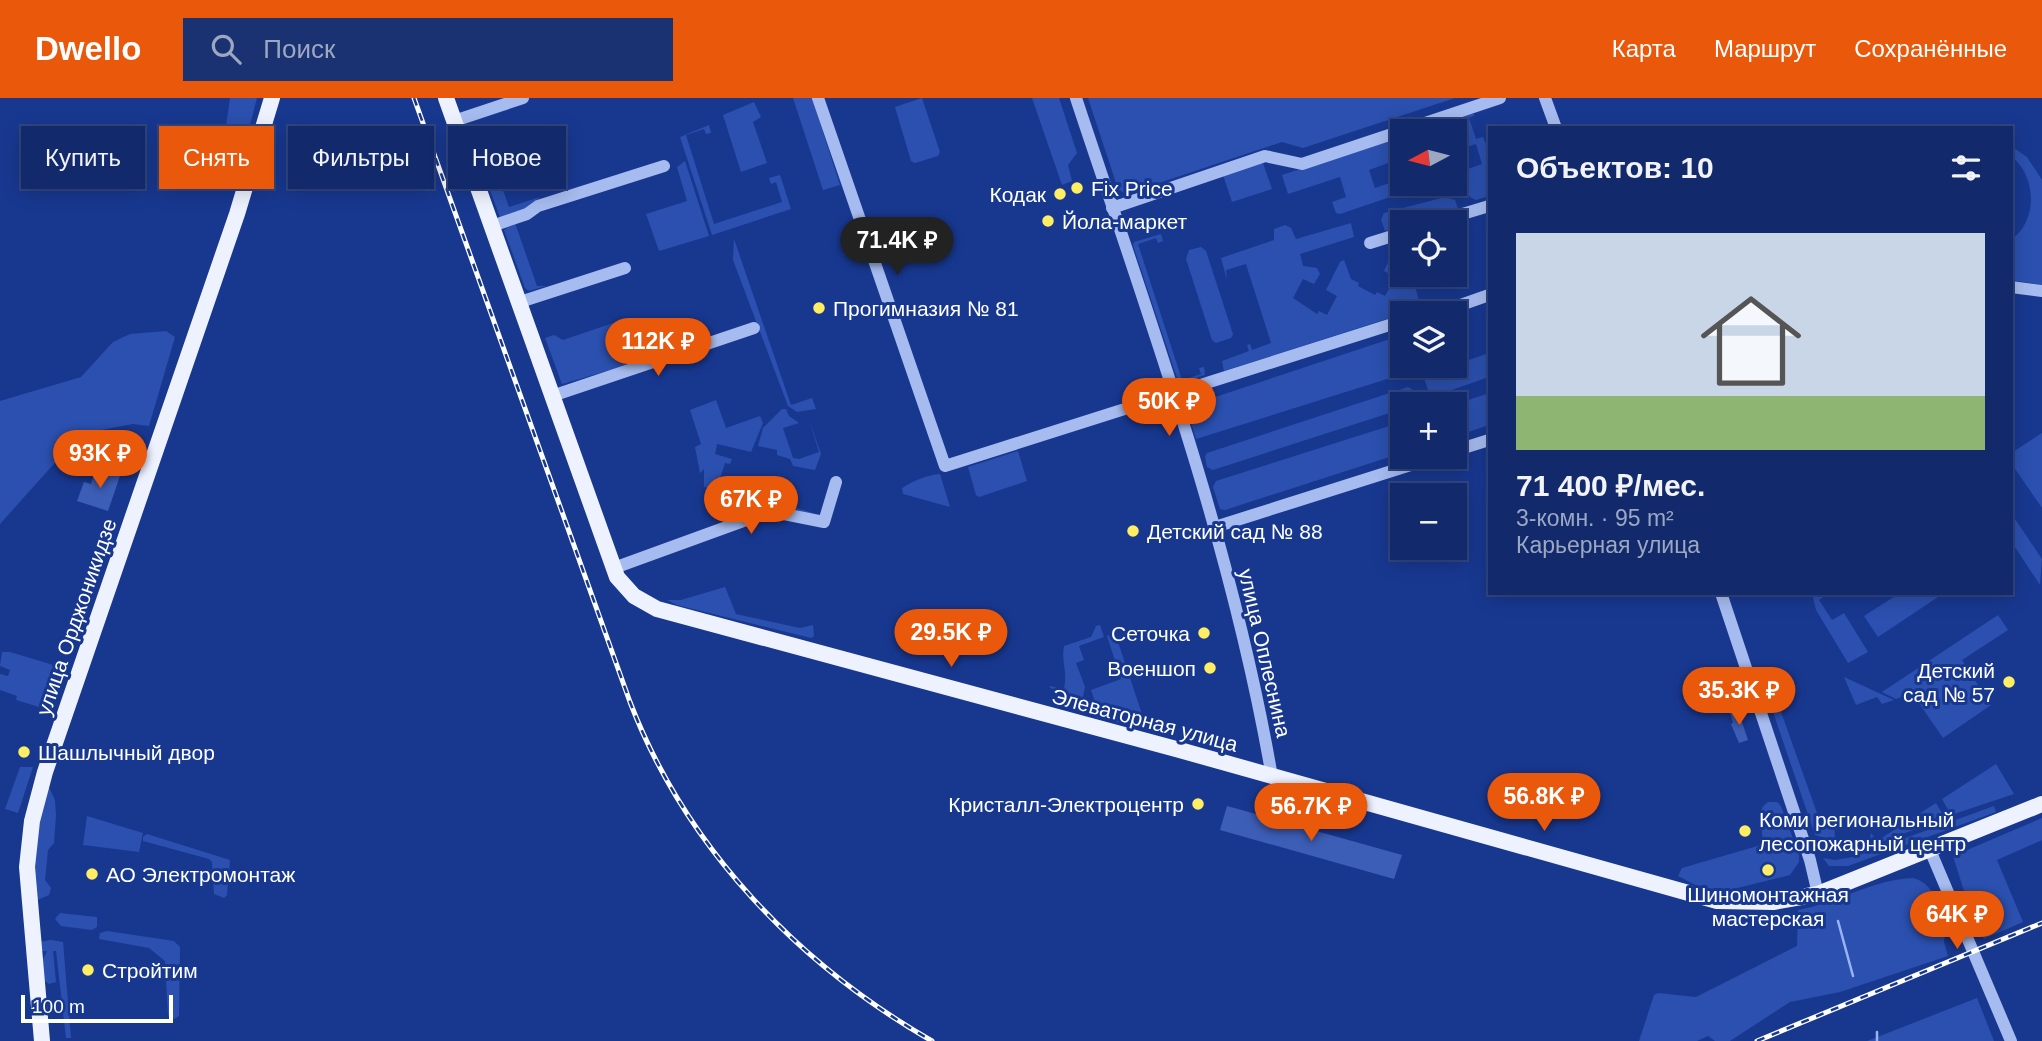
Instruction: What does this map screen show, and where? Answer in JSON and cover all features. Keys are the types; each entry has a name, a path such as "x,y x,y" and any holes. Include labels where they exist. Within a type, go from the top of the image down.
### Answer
{"main road":[{"name":"улица Орджоникидзе","path":"42,1041 27,888 32,821 45,772 237,214 272,98"},
{"name":"Элеваторная улица","path":"446,98 614,568 632,594 646,604 666,612 1272,776 1717,901 1773,902 1818,894 2042,804"}],"street":[{"path":"454,121 523,98"},
{"path":"818,98 945,466 1390,325"},
{"name":"улица Оплеснина","path":"1076,98 1215,527 1241,626 1272,776"},
{"path":"1112,208 1265,156 1302,164 1500,98"},
{"path":"1545,98 1555,126"},
{"path":"492,226 527,214 538,206 664,166"},
{"path":"1467,213 1488,206"},
{"path":"1370,243 1390,237"},
{"path":"520,302 625,268"},
{"path":"2013,287 2042,291"},
{"path":"1467,303 1488,295"},
{"path":"552,396 754,328"},
{"path":"1467,447 1488,440"},
{"path":"1215,527 1398,469"},
{"path":"614,568 746,520 764,510 824,522 836,482"},
{"path":"1722,595 1818,894"},
{"path":"1930,850 2011,1041"}],"shaded area":[{"path":"230,98 257,98 250,126 226,126"},
{"path":"793,98 812,98 840,185 823,190"},
{"path":"922,98 940,152 938,156 915,163 911,161 895,107"},
{"path":"1032,98 1059,98 1077,153 1068,165 1072,181 1062,185"},
{"path":"1088,98 1455,98 1303,148 1282,142 1126,194 1118,189"},
{"path":"754,102 761,117 753,122 767,163 741,172 723,115"},
{"path":"1471,113 1475,115 1469,118 1476,139 1483,137 1488,149 1488,196 1476,200 1470,197 1467,190 1467,169 1482,164 1476,144 1467,147 1467,119 1453,119"},
{"path":"709,125 711,133 706,134 704,129 686,135 714,224 782,202 776,182 771,184 769,178 780,175 791,209 712,235 680,137"},
{"path":"1390,140 1390,162 1369,170 1375,188 1390,183 1390,196 1393,196 1340,214 1336,213 1332,202 1346,197 1340,177 1288,194 1282,175"},
{"path":"2013,147 2027,157 2042,180 2042,285 2013,280 2013,238 2026,221 2031,198 2025,174 2013,158"},
{"path":"685,161 709,236 659,251 646,214 687,201 677,167"},
{"path":"1263,163 1272,189 1232,202 1223,175"},
{"path":"490,189 503,189 509,207 540,197 525,209 500,217"},
{"path":"1445,197 1455,200 1458,209 1455,210 1395,210"},
{"path":"1390,211 1390,230 1385,231 1381,220 1384,213"},
{"path":"515,223 537,286 546,286 529,291 525,288 504,230"},
{"path":"1351,223 1354,237 1300,254 1303,266 1317,268 1320,274 1314,284 1303,279 1293,298 1317,314 1319,311 1327,315 1337,296 1326,290 1340,262 1344,260 1351,279 1359,283 1358,286 1375,295 1377,292 1385,296 1390,286 1415,287 1419,301 1390,301 1390,318 1224,371 1222,361 1249,351 1247,345 1250,344 1252,350 1271,343 1246,264 1226,270 1227,280 1221,258 1274,240 1274,229 1285,225 1291,228 1296,239"},
{"path":"1161,234 1163,241 1158,243 1156,238 1138,244 1182,380 1201,374 1199,368 1204,367 1205,375 1179,384 1133,245 1134,242"},
{"path":"734,239 791,405 812,398 816,409 797,412 788,406 733,260"},
{"path":"1201,247 1206,251 1233,334 1231,338 1216,343 1212,340 1186,259 1189,250"},
{"path":"1390,258 1390,274 1384,271"},
{"path":"619,321 631,359 628,365 562,384 545,338 554,335 563,340"},
{"path":"166,331 175,337 149,426 133,424 91,432 51,467 0,524 0,401 81,377 113,342 130,334"},
{"path":"1390,339 1390,378 1196,439 1188,406"},
{"path":"1488,353 1488,377 1446,392 1428,390 1424,378 1467,378 1467,361"},
{"path":"1408,387 1413,392 1393,392"},
{"path":"1390,393 1390,413 1213,470 1207,467 1207,453"},
{"path":"1488,393 1488,425 1467,433 1467,401"},
{"path":"716,400 726,428 760,416 763,423 751,452 717,444 715,454 732,459 730,464 725,463 718,484 813,513 809,515 767,501 756,505 704,487 704,469 700,473 695,447 701,444 690,410"},
{"path":"782,409 786,409 789,416 799,423 783,428 793,458 799,459 819,452 809,420 821,454 815,470 793,466 790,459 777,455 777,450 758,446 763,428"},
{"path":"1390,426 1390,457 1225,510 1220,509 1213,487 1216,481"},
{"path":"2042,433 2042,508 2013,466 2013,452"},
{"path":"1018,451 1027,481 979,497 976,495 968,467"},
{"path":"940,474 950,507 903,494 902,488 911,483"},
{"path":"2013,516 2042,559 2040,585 2013,544"},
{"path":"725,587 736,614 800,628 813,625 814,636 811,638 677,605 667,600 681,600"},
{"path":"1812,595 1826,595 1819,600 1832,620 1844,613 1868,652 1848,663 1816,610"},
{"path":"1897,595 1941,595 1878,637 1864,616"},
{"path":"1998,615 2008,630 1962,660 1991,705 1943,738 1912,693 1896,699 1882,692"},
{"path":"1100,625 1104,637 1079,646 1084,660 1076,663 1085,687 1082,701 1078,696 1050,688 1064,689 1064,646 1091,637 1096,626"},
{"path":"1115,633 1145,723 1144,729 1095,717 1091,713 1094,699 1091,690 1121,679 1107,636"},
{"path":"2,652 60,667 46,709 16,700 17,696 0,690 0,674 8,676 10,670 0,666"},
{"path":"1844,677 1894,700 1882,704 1877,697 1856,705"},
{"path":"1780,709 1822,827 1834,824 1835,838 1831,840 1815,835 1773,712"},
{"path":"1996,764 2014,794 1951,815 1942,799"},
{"path":"20,767 33,767 18,813 5,809"},
{"path":"48,785 55,800 56,816 54,843 48,850 45,880 51,888 49,895 35,901 33,850"},
{"path":"1768,802 1777,802 1781,806 1799,855 1799,862 1790,875 1713,894 1678,876 1682,868 1761,845 1760,817"},
{"path":"1936,803 1945,818 1868,847 1871,833 1877,841"},
{"path":"1994,806 1996,812 1848,866 1829,866 1823,858 1835,860 1853,857"},
{"path":"87,816 143,833 139,852 83,845"},
{"path":"2042,818 2042,840 1997,860 2023,922 1984,939 1974,923 1953,856"},
{"path":"147,834 230,860 227,895 224,898 214,894 212,862 209,859 143,841"},
{"path":"1913,878 1921,881 1933,892 1952,931 1945,934 1948,956 1840,992 1790,1002 1730,1041 1715,1041 1708,1036 1697,1041 1639,1041 1654,995 1658,993 1696,997 1797,946 1798,910 1884,882"},
{"path":"60,913 97,917 97,927 92,930 61,926 55,919"},
{"path":"107,931 174,941 180,947 179,1016 174,1019 168,1015 165,961 149,948 99,939 100,933"},
{"path":"38,942 63,942 71,1038 66,1038 56,951 53,951 56,982 49,984 43,980 41,963 47,951 41,951"},
{"path":"1977,998 1994,1041 1867,1041"}],"building":[{"path":"96,467 120,476 108,511 77,501 84,482 91,484"},
{"path":"1738,710 1748,740 1739,743 1731,724 1730,713"},
{"path":"1227,806 1402,855 1394,879 1220,830"}],"waterway":[{"path":"1838,921 1853,976"},
{"path":"1877,1032 1877,1041"}],"railway":[{"path":"414,98 630,702 654,755 682,806 715,853 752,897 792,938 836,976 932,1041"},
{"path":"1757,1041 2042,923"}],"place":[{"name":"Fix Price","path":"1077,188"},
{"name":"Кодак","path":"1060,194"},
{"name":"Йола-маркет","path":"1048,221"},
{"name":"Прогимназия № 81","path":"819,308"},
{"name":"Детский сад № 88","path":"1133,531"},
{"name":"Сеточка","path":"1204,633"},
{"name":"Военшоп","path":"1210,668"},
{"name":"Детский сад № 57","path":"2009,682"},
{"name":"Шашлычный двор","path":"24,752"},
{"name":"Кристалл-Электроцентр","path":"1198,804"},
{"name":"Коми региональный лесопожарный центр","path":"1745,831"},
{"name":"Шиномонтажная мастерская","path":"1768,870"},
{"name":"АО Электромонтаж","path":"92,874"},
{"name":"Стройтим","path":"88,970"}]}
